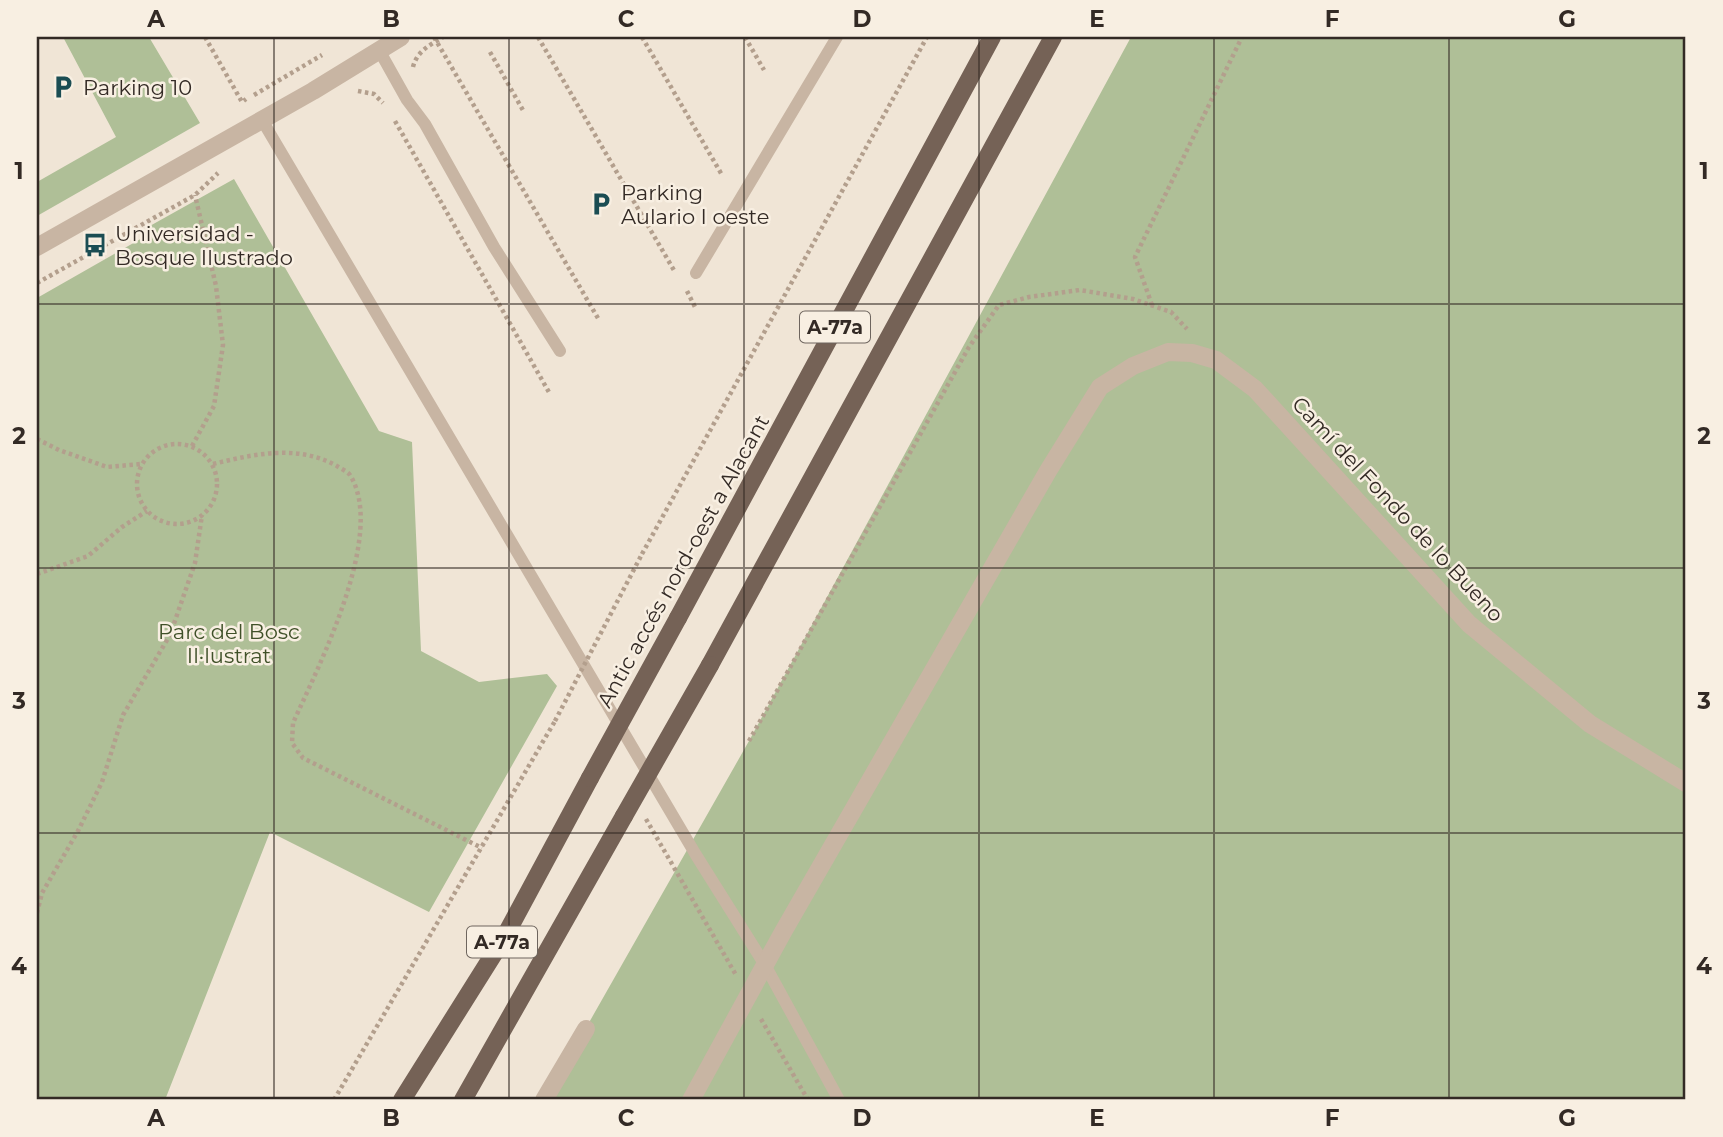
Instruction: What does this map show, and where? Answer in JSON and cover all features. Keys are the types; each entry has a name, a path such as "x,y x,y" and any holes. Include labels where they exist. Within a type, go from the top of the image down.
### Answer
{"main road":[{"name":"Antic accés nord-oest a Alacant","path":"402,1100 505,936 992,37"},
{"name":"A-77a","path":"463,1100 633,813 710,665 1053,37"}],"street":[{"path":"37,247 313,91 401,37"},
{"name":"Camí del Fondo de lo Bueno","path":"765,965 1042,482 1100,387 1133,366 1168,352 1192,353 1216,360 1255,389 1469,624 1590,724 1686,783"},
{"path":"691,1100 765,965"},
{"path":"544,1100 586,1028"}],"lane":[{"path":"696,273 837,37"},
{"path":"379,50 407,100 425,124 494,247 560,351"},
{"path":"262,120 696,855 765,965 839,1100"}],"path":[{"path":"205,37 242,102 332,49"},
{"path":"413,71 413,63 424,48 435,39 443,37"},
{"path":"538,37 695,307"},
{"path":"642,37 722,175"},
{"path":"745,37 764,69"},
{"path":"334,1100 555,721 642,554 928,37"},
{"path":"1152,305 1135,257 1242,37"},
{"path":"435,39 599,320"},
{"path":"490,52 524,111"},
{"path":"351,92 362,90 374,94 389,111 550,394"},
{"path":"37,283 195,195 223,169"},
{"path":"192,446 214,406 223,345 216,286 195,195"},
{"path":"749,741 969,347 999,305 1029,297 1080,290 1133,299 1171,312 1189,331"},
{"path":"37,439 58,450 107,467 141,464"},
{"path":"173,443 192,446 204,453 217,478 212,505 189,522 174,524 160,520 147,511 139,497 137,480 141,464 154,450 173,443"},
{"path":"212,464 281,452 321,457 349,473 358,495 359,529 355,565 341,615 293,723 292,743 303,758 482,848"},
{"path":"37,574 88,556 122,527 147,511"},
{"path":"37,913 42,893 78,831 102,782 123,715 170,635 195,563 202,515"},
{"path":"566,680 573,691"},
{"path":"633,813 808,1100"}],"green space":[{"path":"63,37 149,37 200,123 37,216 37,182 116,137"},
{"path":"1131,37 1686,37 1686,1100 545,1100 749,741"},
{"name":"Parc del Bosc Il·lustrat","path":"234,179 379,431 412,442 421,651 479,682 547,674 557,686 429,912 270,832 165,1100 37,1100 37,298 151,233 148,227"}],"place":[{"name":"Parking 10","path":"63,87"},
{"name":"Parking Aulario I oeste","path":"601,204"},
{"name":"Universidad - Bosque Ilustrado","path":"95,245"}]}
